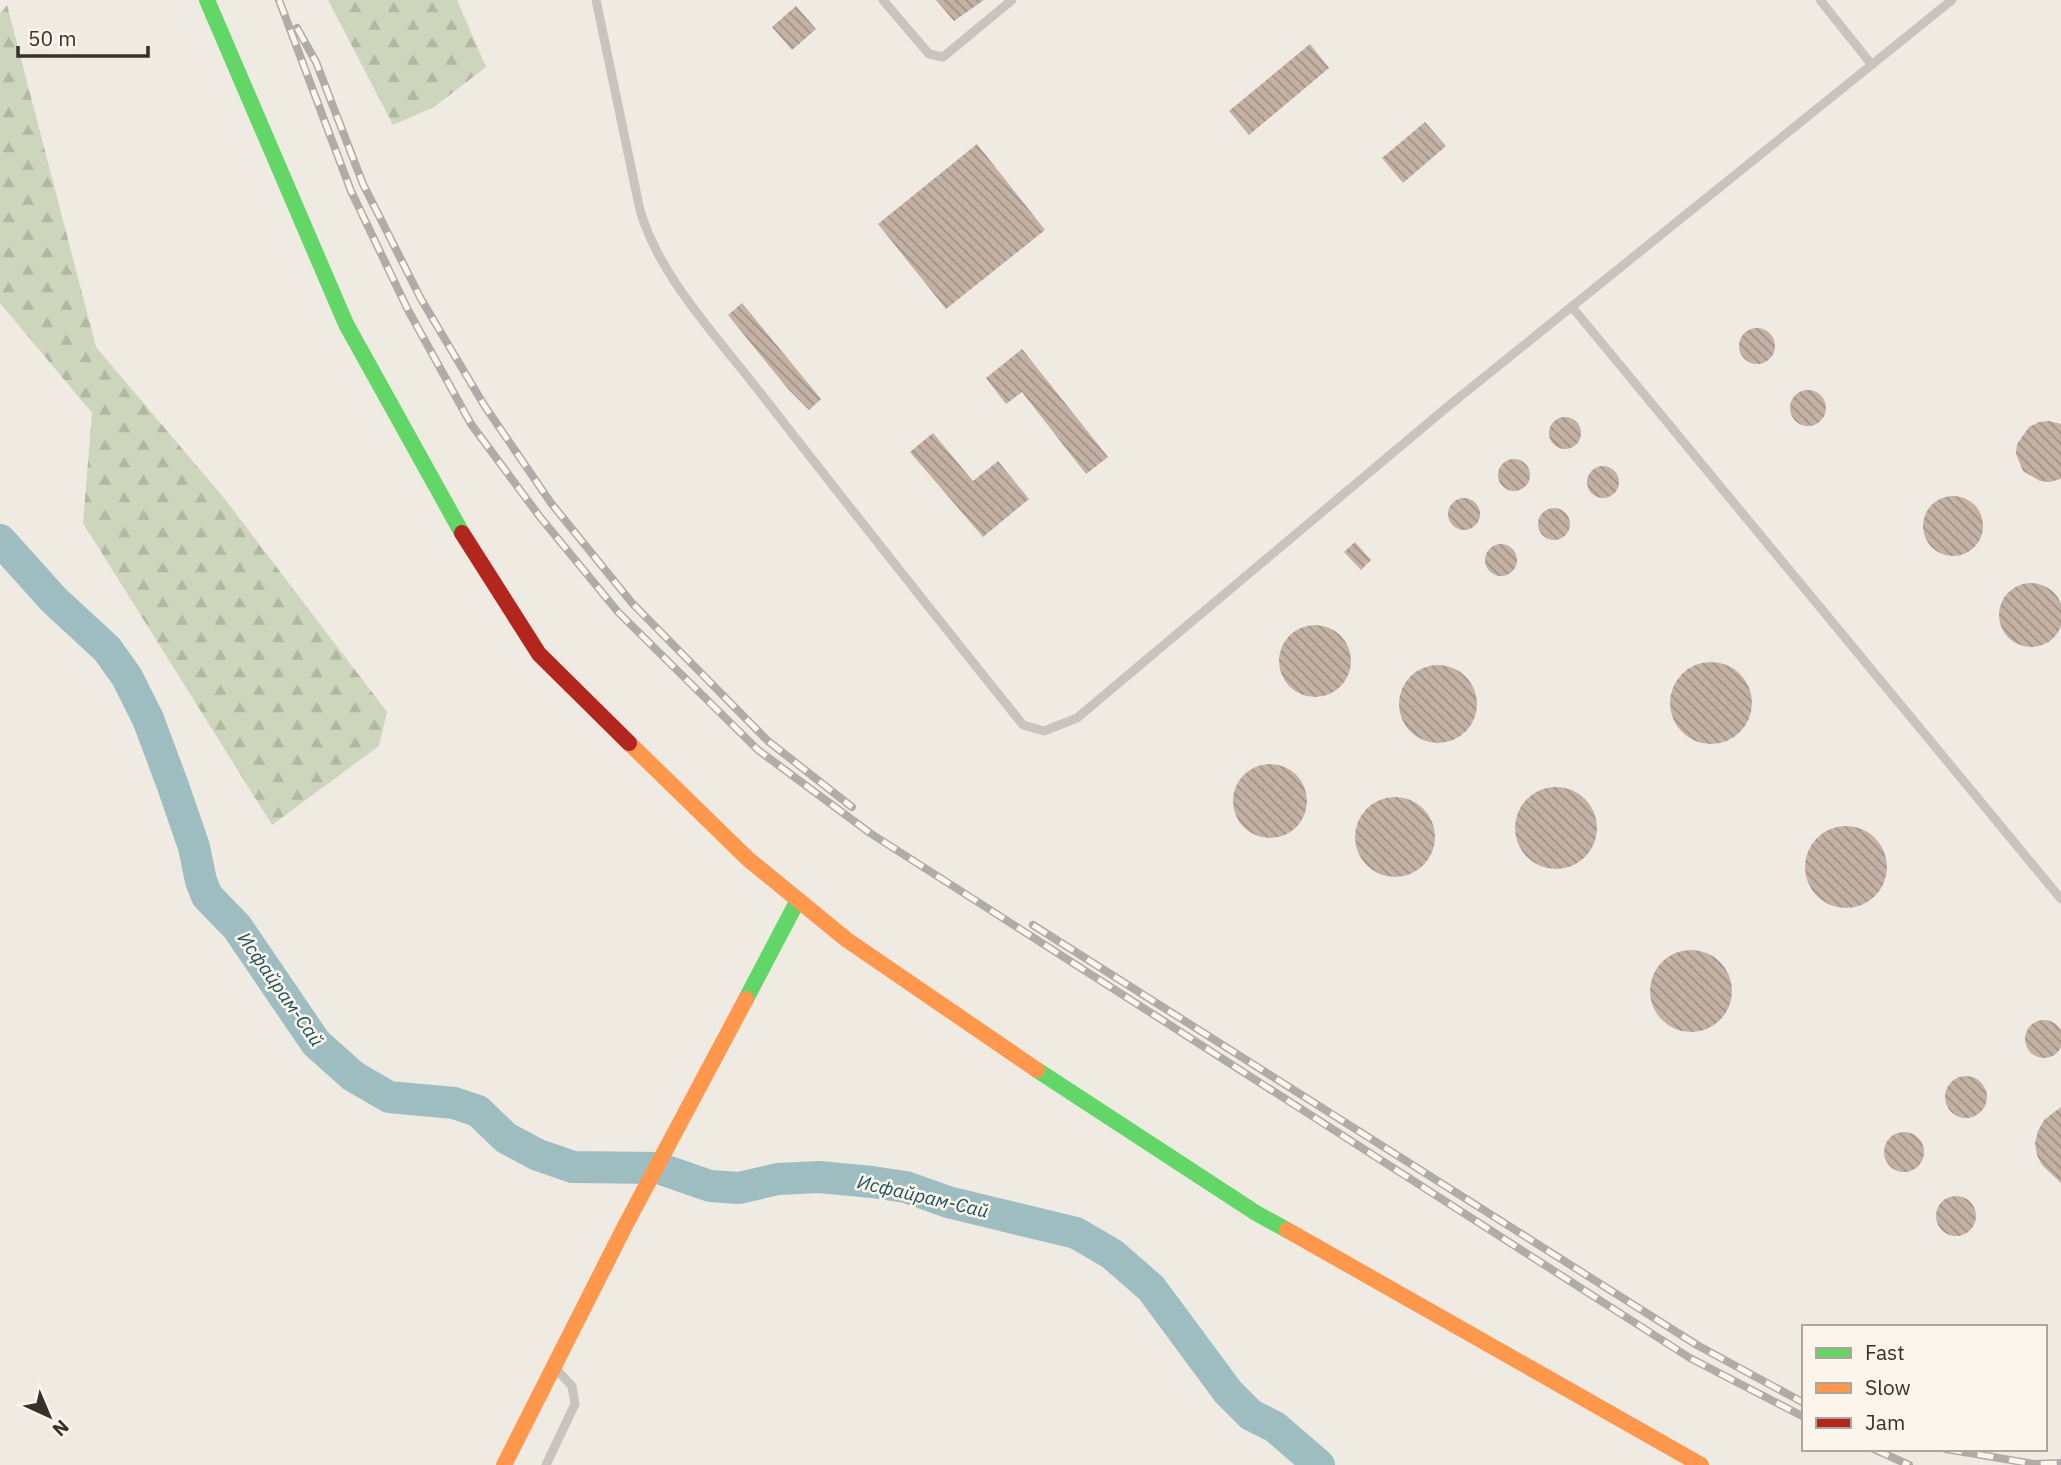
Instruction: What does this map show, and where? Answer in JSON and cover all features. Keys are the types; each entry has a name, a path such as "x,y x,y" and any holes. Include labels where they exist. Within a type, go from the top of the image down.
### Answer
{"main road":[{"path":"207,0 346,324 459,527 539,654 748,859 870,956 1040,1072 1256,1213 1701,1465"},
{"path":"504,1465 625,1226 798,900"}],"lane":[{"path":"596,0 640,210 647,234 668,273 814,463 1023,725 1044,731 1076,718 1436,417 1952,0"},
{"path":"883,0 929,54 943,57 1012,0"},
{"path":"1820,0 1872,65"},
{"path":"1572,307 2061,899"},
{"path":"546,1465 575,1404 572,1386 554,1367"}],"green space":[{"path":"328,0 457,0 486,67 434,107 393,125"},
{"path":"7,5 96,347 224,498 387,712 379,746 272,825 83,523 92,413 0,303 0,13"}],"building":[{"path":"936,0 984,0 954,21"},
{"path":"796,6 816,29 792,50 772,27"},
{"path":"1310,44 1329,68 1249,135 1229,111"},
{"path":"1425,122 1446,146 1403,183 1382,158"},
{"path":"977,144 1045,230 946,309 878,224"},
{"path":"742,303 821,399 809,410 788,389 728,315"},
{"path":"1757,328 1770,333 1775,346 1770,359 1757,364 1744,359 1739,346 1744,333"},
{"path":"1022,349 1108,457 1086,474 1022,392 1006,404 986,378"},
{"path":"1808,390 1821,395 1826,408 1821,421 1808,426 1795,421 1790,408 1795,395"},
{"path":"1565,417 1576,422 1581,433 1576,444 1565,449 1554,444 1549,433 1554,422"},
{"path":"2049,421 2061,424 2061,479 2049,482 2040,481 2023,471 2016,454 2017,444 2029,427"},
{"path":"933,433 973,481 998,461 1029,499 983,537 910,452"},
{"path":"1514,459 1525,464 1530,475 1525,486 1514,491 1503,486 1498,475 1503,464"},
{"path":"1603,466 1614,471 1619,482 1614,493 1603,498 1592,493 1587,482 1592,471"},
{"path":"1947,496 1959,496 1975,504 1981,514 1981,538 1975,548 1959,556 1947,556 1931,548 1923,532 1923,520 1931,504"},
{"path":"1464,498 1475,503 1480,514 1475,525 1464,530 1453,525 1448,514 1453,503"},
{"path":"1554,508 1565,513 1570,524 1565,535 1554,540 1543,535 1538,524 1543,513"},
{"path":"1355,542 1371,560 1361,570 1344,552"},
{"path":"1501,544 1512,549 1517,560 1512,571 1501,576 1490,571 1485,560 1490,549"},
{"path":"2019,585 2043,585 2054,592 2061,603 2061,627 2054,638 2043,645 2019,645 2008,638 2001,627 2001,603 2008,592"},
{"path":"1315,625 1335,631 1345,641 1351,661 1345,681 1335,691 1315,697 1295,691 1285,681 1279,661 1285,641 1295,631"},
{"path":"1711,662 1727,665 1740,674 1749,687 1752,703 1749,719 1740,732 1727,741 1711,744 1695,741 1682,732 1673,719 1670,703 1673,687 1682,674 1695,665"},
{"path":"1438,665 1453,668 1470,682 1477,704 1474,719 1460,736 1438,743 1423,740 1406,726 1399,704 1402,689 1416,672"},
{"path":"1270,764 1284,767 1296,775 1304,787 1307,801 1304,815 1296,827 1284,835 1270,838 1256,835 1244,827 1236,815 1233,801 1236,787 1244,775 1256,767"},
{"path":"1556,787 1572,790 1585,799 1594,812 1597,828 1594,844 1585,857 1572,866 1556,869 1540,866 1527,857 1518,844 1515,828 1518,812 1527,799 1540,790"},
{"path":"1395,797 1410,800 1423,809 1432,822 1435,837 1432,852 1423,865 1410,874 1395,877 1380,874 1367,865 1358,852 1355,837 1358,822 1367,809 1380,800"},
{"path":"1846,826 1862,829 1875,838 1884,851 1887,867 1884,883 1875,896 1862,905 1846,908 1830,905 1817,896 1808,883 1805,867 1808,851 1817,838 1830,829"},
{"path":"1691,950 1707,953 1720,962 1729,975 1732,991 1729,1007 1720,1020 1707,1029 1691,1032 1675,1029 1662,1020 1653,1007 1650,991 1653,975 1662,962 1675,953"},
{"path":"2044,1020 2058,1025 2062,1032 2062,1046 2058,1053 2044,1058 2030,1053 2025,1039 2030,1025"},
{"path":"1966,1076 1981,1082 1987,1097 1981,1112 1966,1118 1951,1112 1945,1097 1951,1082"},
{"path":"2061,1107 2061,1183 2042,1165 2035,1143 2044,1120"},
{"path":"1904,1132 1918,1138 1924,1152 1918,1166 1904,1172 1890,1166 1884,1152 1890,1138"},
{"path":"1956,1196 1970,1202 1976,1216 1970,1230 1956,1236 1942,1230 1936,1216 1942,1202"}],"waterway":[{"name":"Исфайрам-Сай","path":"0,540 54,600 107,649 127,677 148,719 173,786 207,896 237,927 316,1043 353,1076 389,1097 454,1103 478,1111 506,1138 538,1155 573,1167 658,1168 710,1186 739,1188 778,1179 819,1177 872,1182 906,1187 948,1202 1076,1233 1112,1254 1151,1288 1228,1392 1251,1415 1275,1427 1319,1465"}],"railway":[{"path":"279,0 351,191 408,310 471,424 540,517 618,612 758,750 870,833 1690,1358 1802,1416"},
{"path":"297,28 316,62 363,184 421,299 484,405 551,503 632,603 768,741 852,807"},
{"path":"1033,925 1697,1345 1802,1402"},
{"path":"1878,1451 1909,1465"},
{"path":"1958,1451 2034,1464 2061,1463"}],"traffic: fast":[{"path":"207,0 346,324 462,533"},
{"path":"746,999 798,900"},
{"path":"1037,1070 1256,1213 1287,1230"}],"traffic: slow":[{"path":"629,743 748,859 847,940 1037,1070"},
{"path":"504,1465 625,1226 746,999"},
{"path":"1287,1230 1701,1465"}],"traffic: jam":[{"path":"462,533 539,654 629,743"}]}
